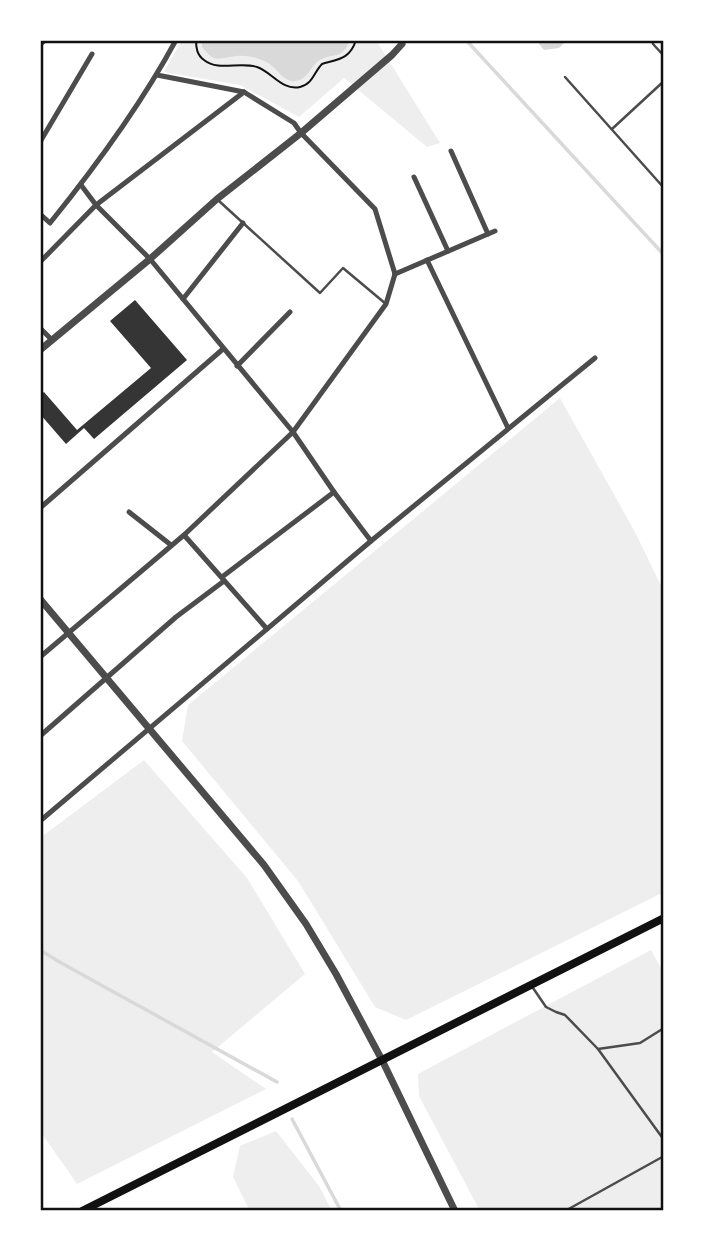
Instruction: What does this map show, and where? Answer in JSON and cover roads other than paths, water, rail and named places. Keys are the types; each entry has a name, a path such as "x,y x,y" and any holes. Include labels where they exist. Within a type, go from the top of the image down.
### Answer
{"main road":[{"path":"82,1211 664,919"}],"street":[{"path":"40,214 50,223 81,185 157,75 176,40"},
{"path":"40,350 217,199 301,133 402,44"},
{"path":"40,142 92,54"},
{"path":"40,657 184,535 293,432 386,304 395,274 375,209 294,123 244,92 157,75"},
{"path":"40,261 96,205 244,92"},
{"path":"395,274 491,233 451,151"},
{"path":"414,177 448,251"},
{"path":"81,185 96,205 149,259 293,432 371,541"},
{"path":"183,299 243,223"},
{"path":"427,260 508,428"},
{"path":"237,366 290,312"},
{"path":"40,328 52,340"},
{"path":"40,508 223,349"},
{"path":"40,821 371,541 595,358"},
{"path":"40,736 176,617 334,492"},
{"path":"129,512 171,545"},
{"path":"184,535 267,629"},
{"path":"40,600 264,865 306,924 383,1060 455,1211"}],"lane":[{"path":"40,46 47,40"},
{"path":"652,40 664,56"},
{"path":"565,76 664,188"},
{"path":"612,129 664,81"},
{"path":"217,199 320,293 342,268 386,304"},
{"path":"531,985 546,1007 565,1015 598,1049 664,1140"},
{"path":"598,1049 640,1043 664,1028"},
{"path":"565,1211 664,1156"}],"waterway":[{"path":"466,40 664,255"},
{"path":"40,950 277,1082"},
{"path":"292,1119 341,1211"}]}
